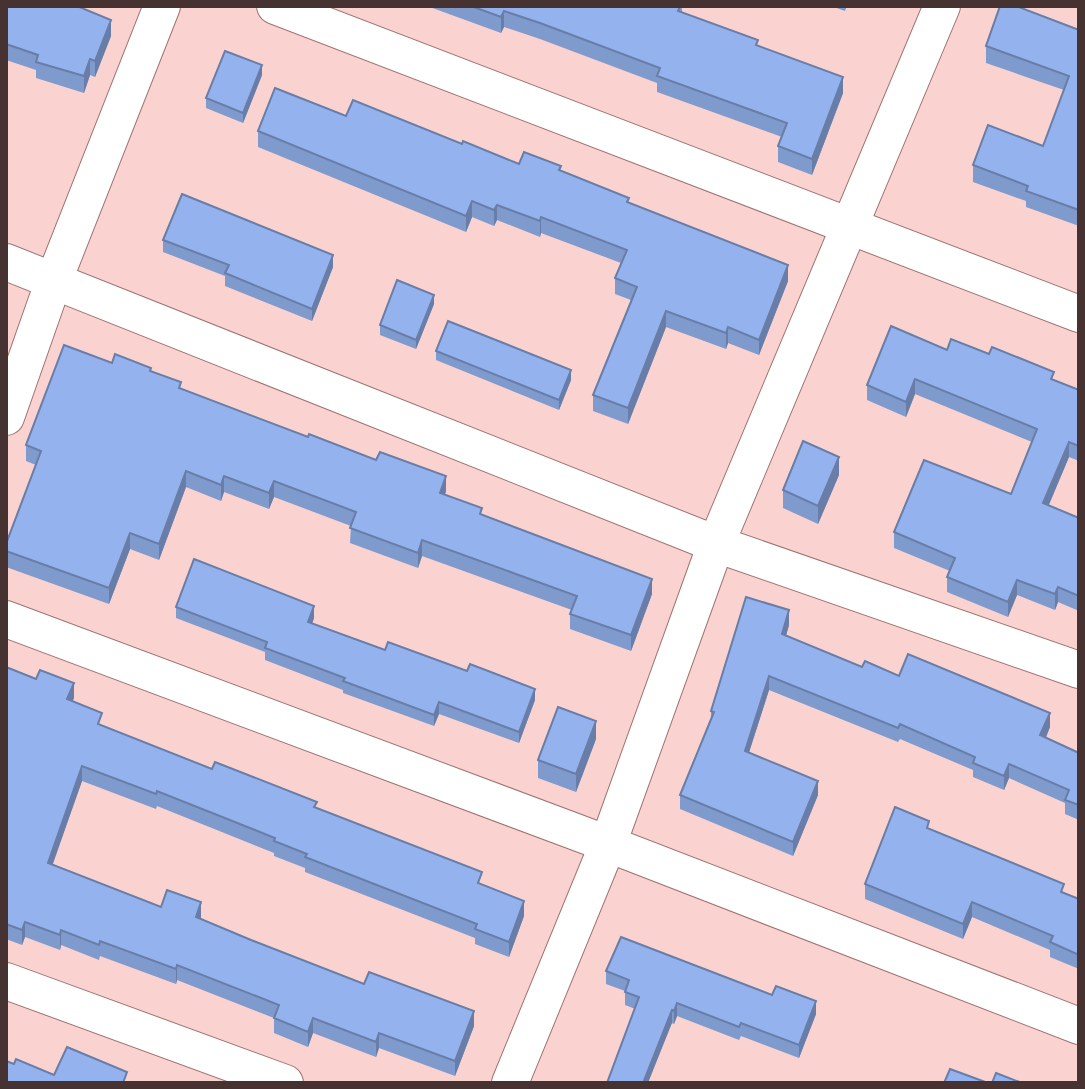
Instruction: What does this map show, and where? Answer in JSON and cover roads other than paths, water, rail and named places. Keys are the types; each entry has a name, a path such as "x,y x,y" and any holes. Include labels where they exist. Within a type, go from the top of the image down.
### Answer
{"street":[{"path":"6,417 54,280 162,6"},
{"path":"275,6 1079,314"},
{"path":"510,1083 608,844 716,544 942,6"},
{"path":"6,262 716,544 1079,670"},
{"path":"6,619 608,844 1079,1026"},
{"path":"6,981 285,1083"}]}
